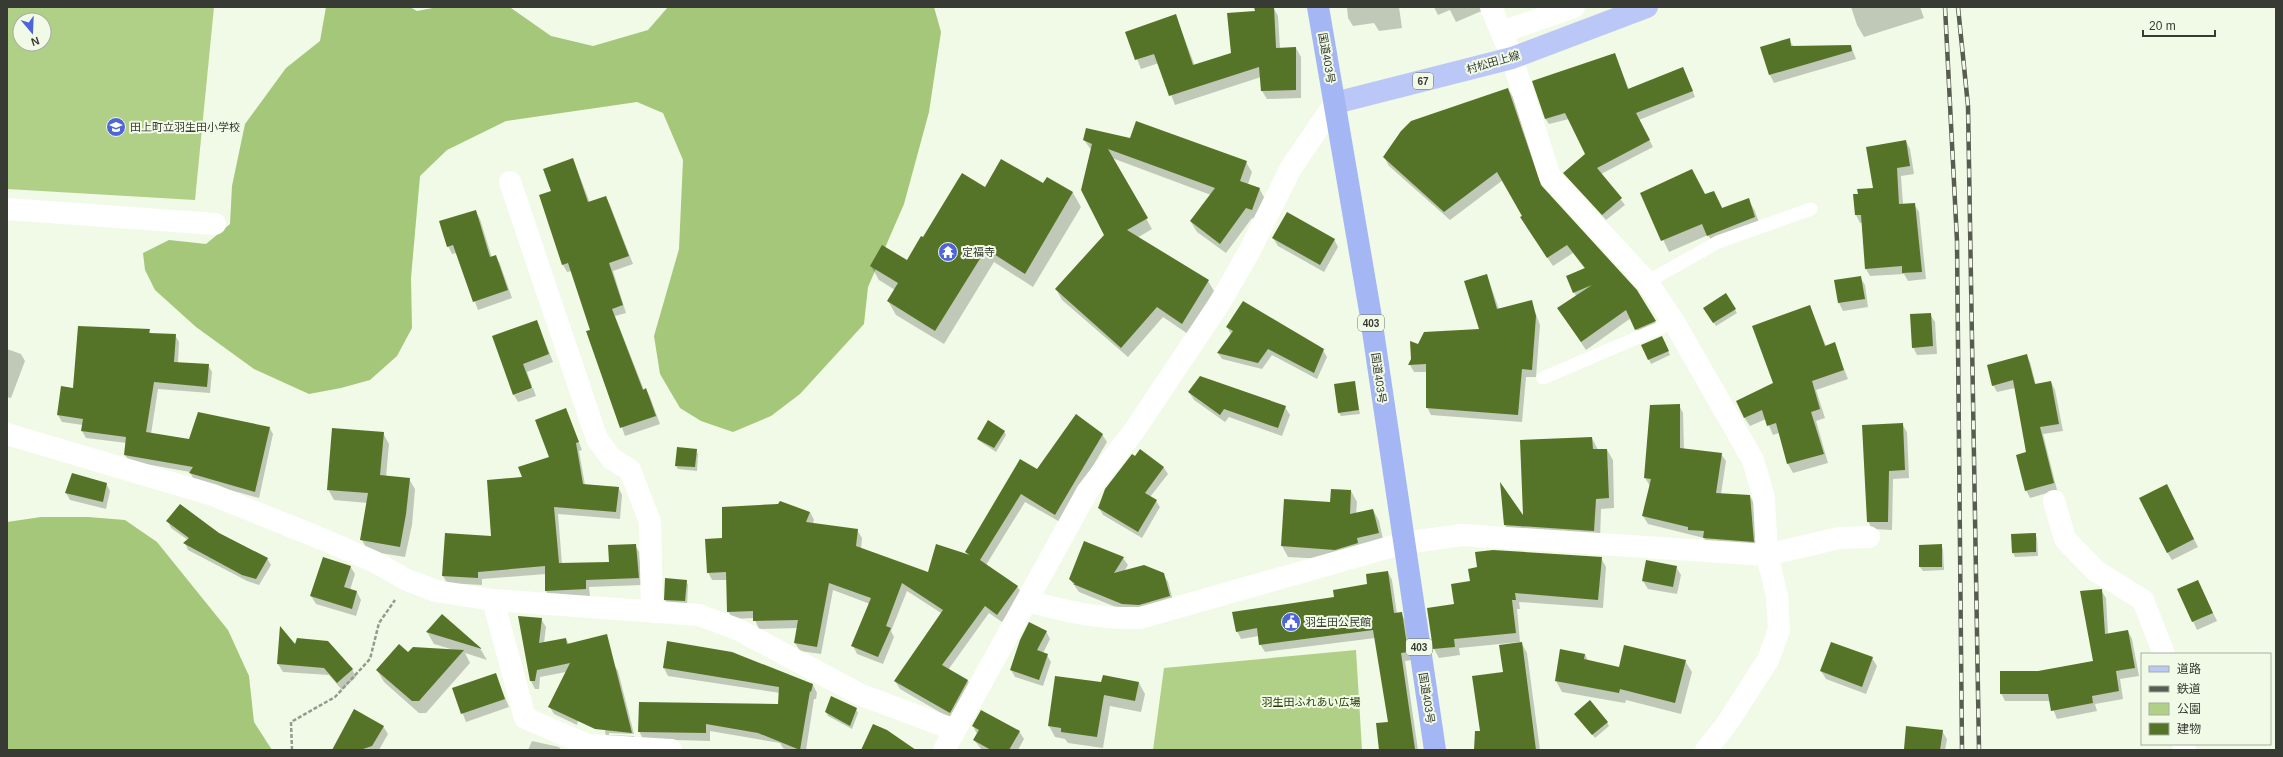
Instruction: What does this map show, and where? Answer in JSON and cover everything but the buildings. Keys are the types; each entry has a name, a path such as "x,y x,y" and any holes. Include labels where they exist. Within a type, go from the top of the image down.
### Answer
{"highway":[{"name":"国道403号","path":"1318,7 1368,303 1435,750"}],"main road":[{"name":"村松田上線","path":"1335,103 1512,58 1647,7"}],"street":[{"path":"1491,7 1512,58 1550,177 1647,282 1674,322 1753,460 1764,498 1767,555 1777,596 1779,630 1768,660 1726,724 1706,750"},
{"path":"1502,32 1574,7"},
{"path":"944,750 1028,601 1087,492 1134,431 1221,301 1250,252 1290,168 1335,103"},
{"path":"510,182 597,439 612,459 630,470 650,522 652,612"},
{"path":"7,209 215,224"},
{"path":"7,434 213,495 334,544 375,562 407,580 436,591 493,600 699,615 737,629 859,694 955,730"},
{"path":"2054,501 2064,539 2096,571 2143,600 2164,653"},
{"path":"1028,601 1075,614 1110,619 1140,618 1404,543 1462,535 1767,555 1839,538 1869,537"},
{"path":"493,600 525,718 588,745 671,750"}],"lane":[{"path":"1647,282 1718,242 1811,209"},
{"path":"1543,378 1674,322"}],"path":[{"path":"292,750 291,722 335,697 370,659 379,623 407,580"}],"green space":[{"name":"田上町立羽生田小学校","path":"7,7 214,7 195,200 7,189"},
{"path":"326,7 410,7 417,11 438,7 511,8 551,36 593,46 648,30 668,7 934,7 941,32 929,112 904,204 868,287 864,324 800,394 771,416 733,432 701,421 680,408 660,374 654,336 679,249 683,160 663,113 637,102 506,121 447,150 420,176 411,278 412,328 397,356 370,380 341,388 309,394 254,369 196,327 155,290 145,270 143,253 169,240 206,244 230,224 232,186 245,124 286,68 320,41"},
{"path":"41,517 88,517 125,520 157,542 228,630 249,676 254,722 272,750 7,750 7,522"},
{"name":"羽生田ふれあい広場","path":"1356,650 1362,750 1153,750 1164,668"}],"railway":[{"path":"1945,7 1957,241 1962,750"},
{"path":"1958,7 1968,106 1979,750"}],"place":[{"name":"田上町立羽生田小学校","path":"116,127"},
{"name":"定福寺","path":"948,252"},
{"name":"羽生田公民館","path":"1291,622"}]}
